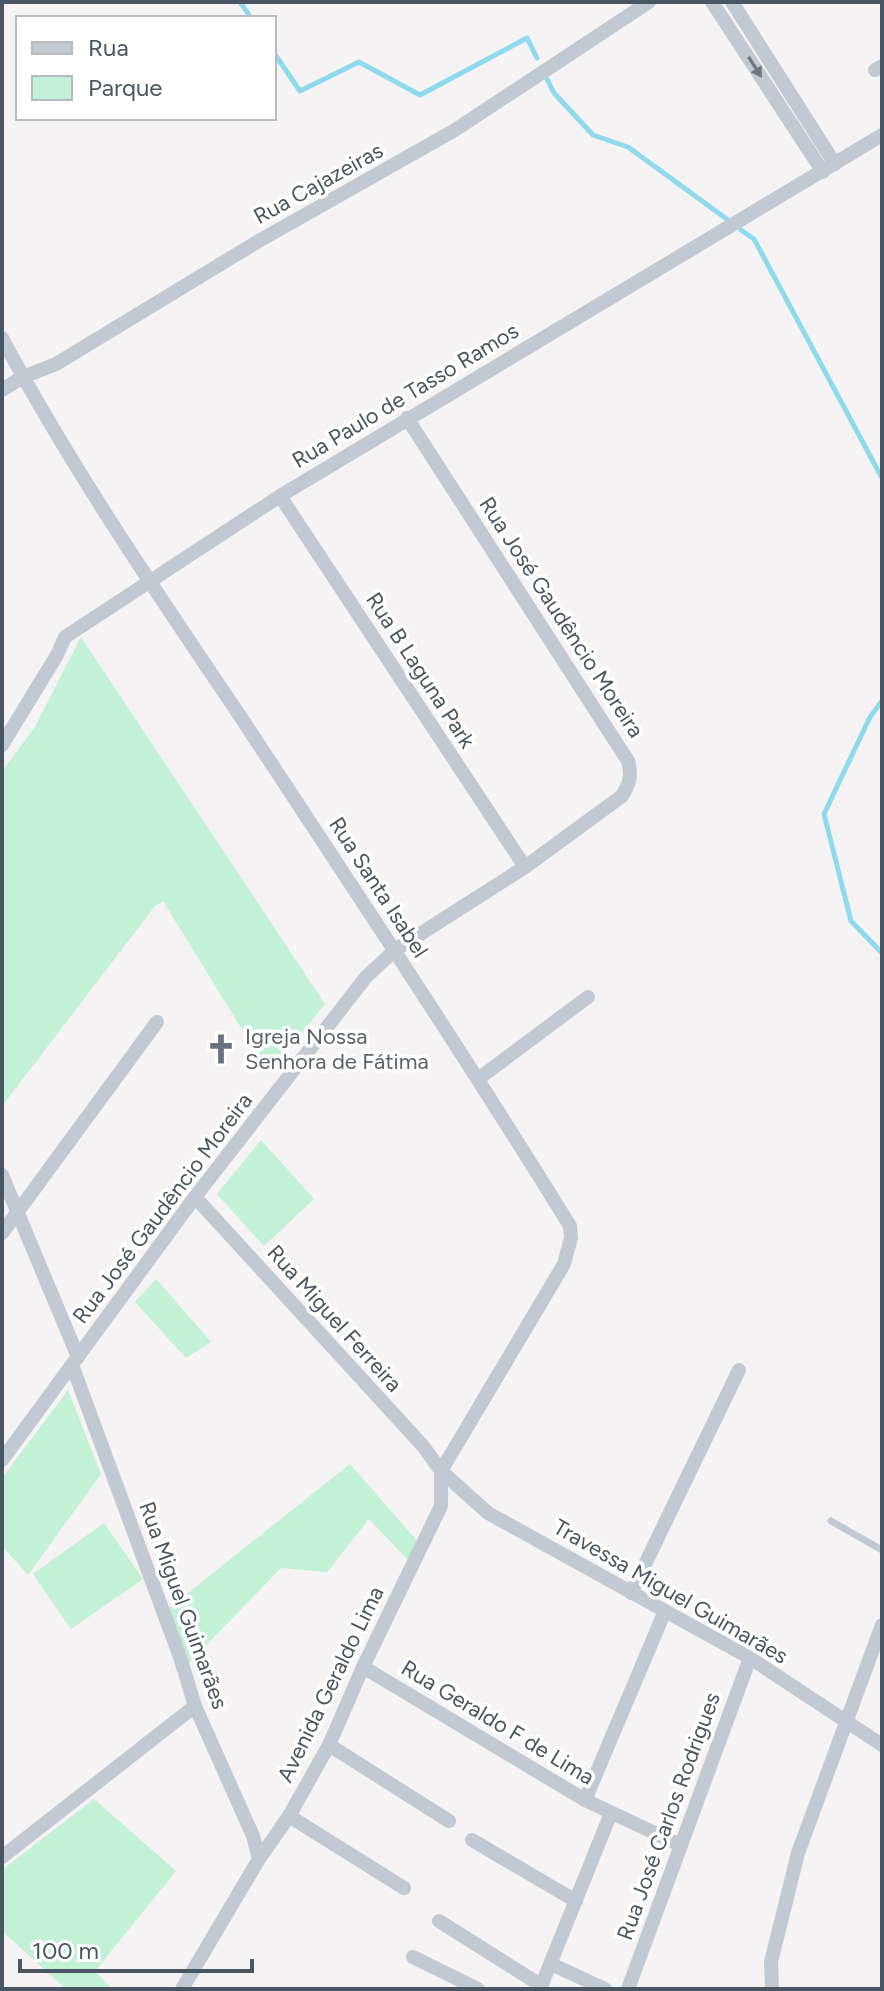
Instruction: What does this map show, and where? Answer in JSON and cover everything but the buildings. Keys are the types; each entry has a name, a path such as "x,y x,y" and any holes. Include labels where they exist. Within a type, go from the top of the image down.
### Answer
{"street":[{"name":"Rua Cajazeiras","path":"2,390 23,377 56,364 257,242 455,130 649,2"},
{"path":"712,2 829,168"},
{"path":"732,2 829,168"},
{"name":"Rua Paulo de Tasso Ramos","path":"2,745 65,637 280,496 882,135"},
{"name":"Rua Santa Isabel","path":"2,338 149,580 395,950 570,1226 571,1238 564,1264 441,1471"},
{"name":"Rua José Gaudêncio Moreira","path":"2,1460 195,1197 366,977 395,950 525,867 622,796 632,773 628,761 407,418"},
{"name":"Rua B Laguna Park","path":"280,496 525,867"},
{"path":"478,1079 588,997"},
{"path":"2,1233 157,1022"},
{"name":"Rua Miguel Guimarães","path":"2,1175 75,1361 195,1706 253,1836 259,1859"},
{"name":"Rua Miguel Ferreira","path":"195,1197 423,1446 441,1471"},
{"path":"631,1593 739,1370"},
{"name":"Travessa Miguel Guimarães","path":"441,1471 488,1513 750,1658 882,1745"},
{"name":"Avenida Geraldo Lima","path":"182,1989 329,1745 441,1506 441,1471"},
{"path":"585,1800 665,1611"},
{"path":"772,1989 771,1962 798,1853 882,1625"},
{"name":"Rua José Carlos Rodrigues","path":"628,1989 750,1658"},
{"name":"Rua Geraldo F de Lima","path":"363,1667 585,1800 680,1845"},
{"path":"2,1857 195,1706"},
{"path":"329,1745 449,1821"},
{"path":"439,1921 541,1988 611,1813"},
{"path":"289,1816 404,1888"},
{"path":"472,1840 576,1901"},
{"path":"413,1957 478,1989"},
{"path":"551,1964 605,1989"}],"lane":[{"path":"831,1521 882,1550"}],"green space":[{"path":"81,637 325,1004 269,1073 163,901 155,906 2,1106 2,771 35,727"},
{"path":"261,1140 314,1199 264,1246 217,1194"},
{"path":"156,1279 211,1342 186,1358 135,1302"},
{"path":"68,1390 101,1474 28,1575 2,1546 2,1478"},
{"path":"350,1464 417,1541 408,1560 369,1519 327,1572 281,1568 189,1663 169,1608"},
{"path":"104,1523 143,1579 71,1629 33,1574"},
{"path":"94,1799 176,1871 95,1971 112,1989 66,1989 2,1931 2,1870"}],"waterway":[{"path":"240,2 250,16"},
{"path":"276,56 300,91 359,62 420,95 527,38 537,58"},
{"path":"547,79 554,93 593,135 628,147 728,220"},
{"path":"741,230 754,239 882,478"},
{"path":"882,701 870,717 824,814 851,921 882,953"}],"place":[{"name":"Igreja Nossa Senhora de Fátima","path":"221,1049"}]}
